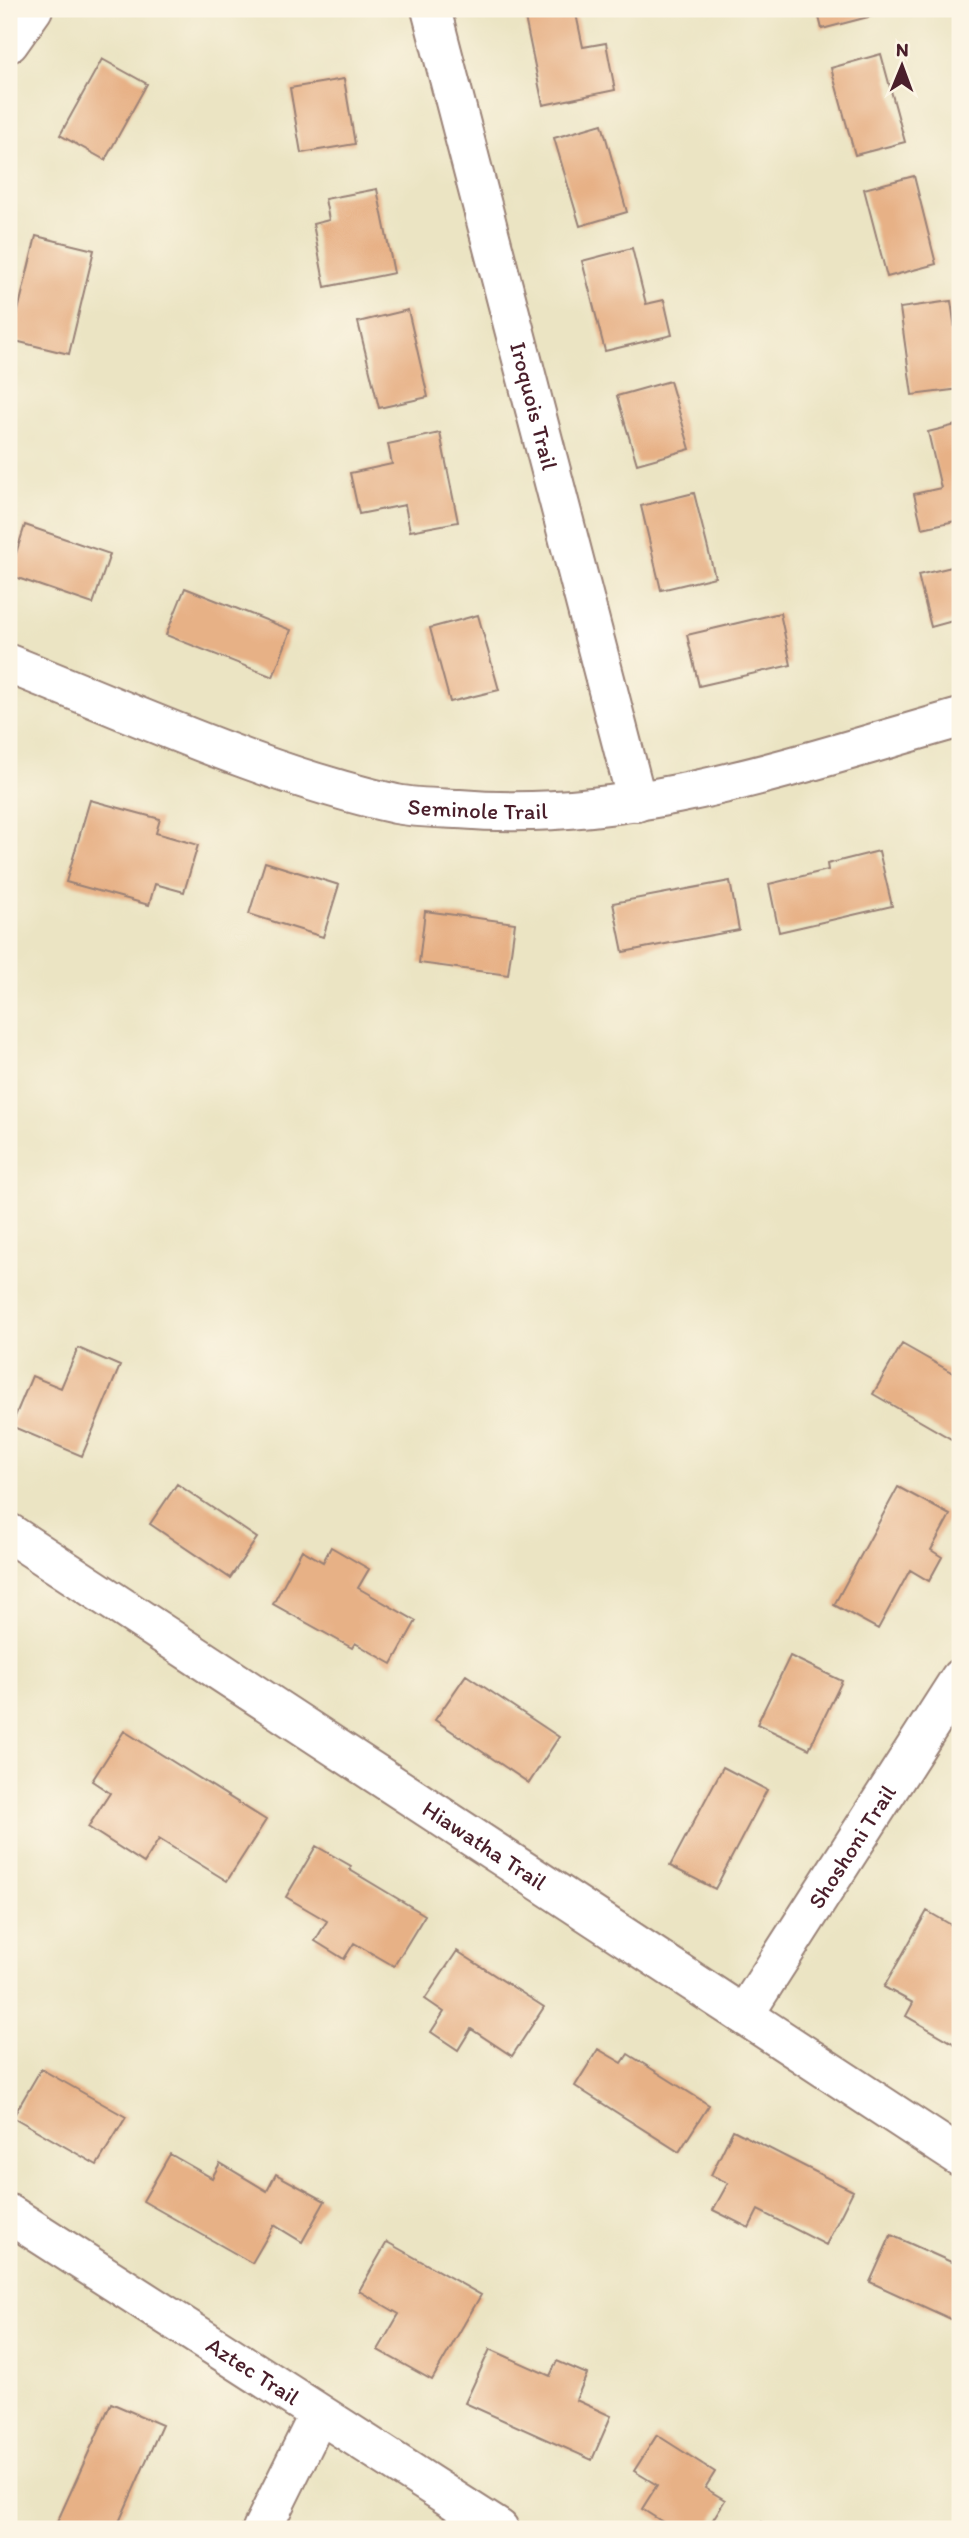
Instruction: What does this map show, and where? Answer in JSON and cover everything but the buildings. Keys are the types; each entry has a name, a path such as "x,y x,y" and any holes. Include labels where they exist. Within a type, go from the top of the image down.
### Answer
{"street":[{"path":"9,43 33,9"},
{"name":"Iroquois Trail","path":"431,9 638,802"},
{"name":"Seminole Trail","path":"9,664 281,772 398,804 492,812 576,810 638,802 721,785 960,718"},
{"name":"Hiawatha Trail","path":"9,1533 960,2157"},
{"name":"Shoshoni Trail","path":"744,2015 960,1678"},
{"name":"Aztec Trail","path":"9,2214 499,2529"},
{"path":"262,2529 319,2414"}]}
